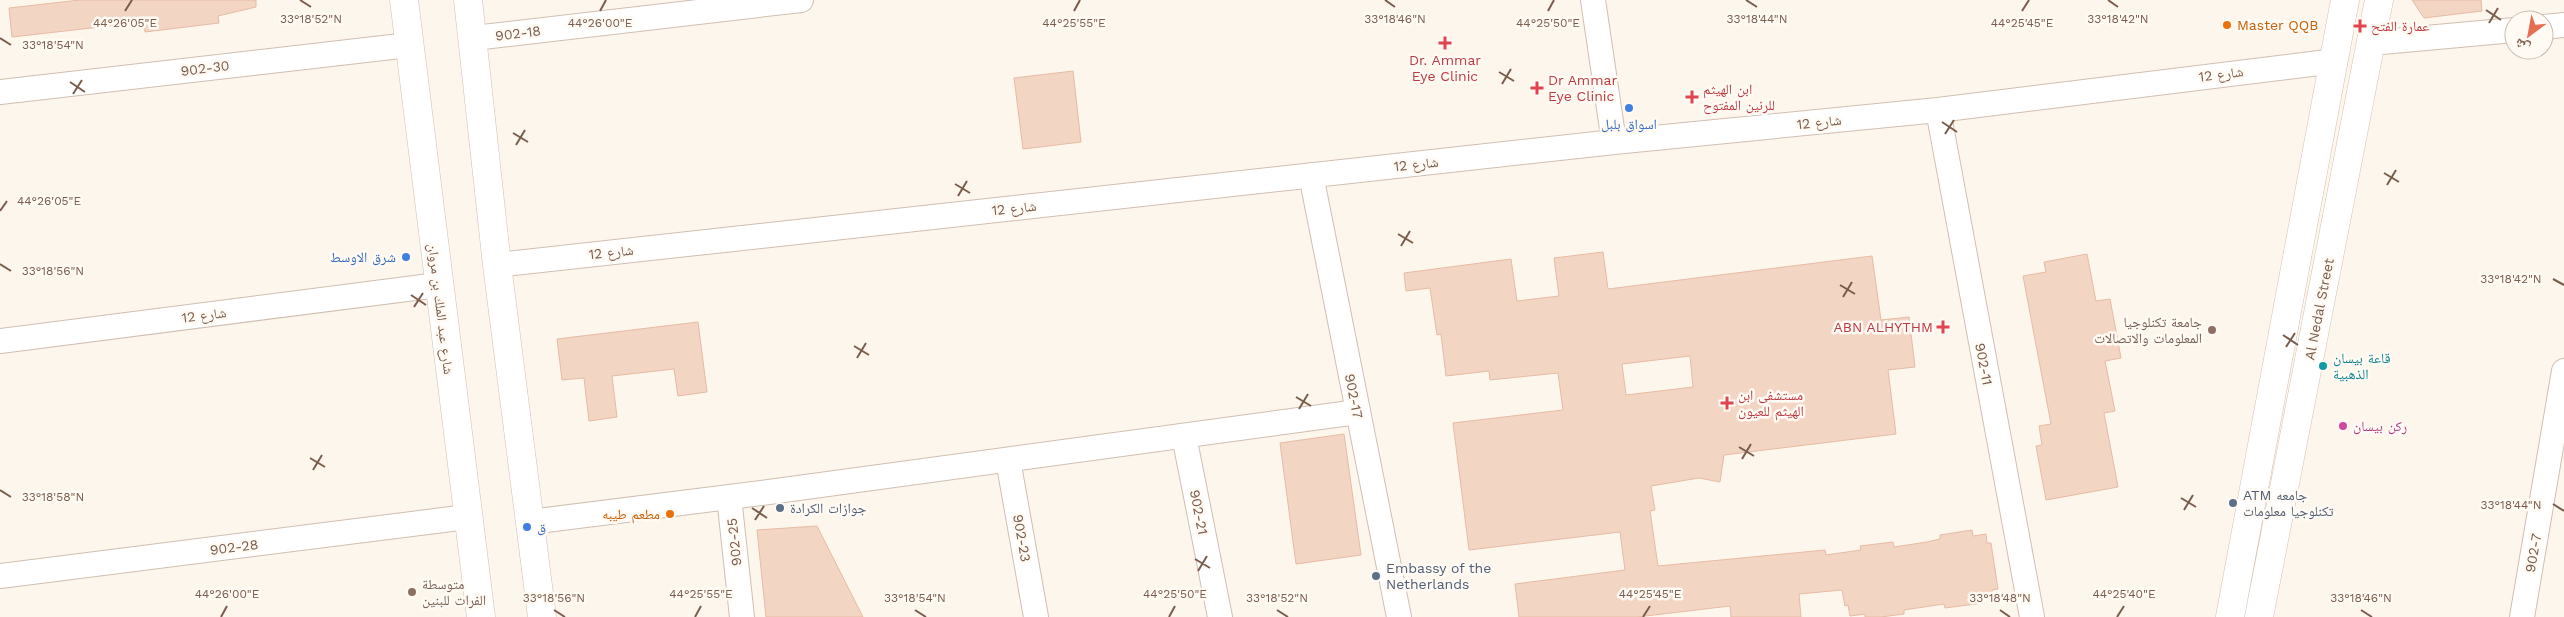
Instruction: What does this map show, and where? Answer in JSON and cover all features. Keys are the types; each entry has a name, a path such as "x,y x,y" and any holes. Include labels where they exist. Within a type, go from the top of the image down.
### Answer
{"main road":[{"name":"شارع عبد الملك بن مروان","path":"404,0 438,285 481,617"},
{"path":"468,0 474,38 497,264 542,617"},
{"path":"2230,617 2345,0"},
{"name":"Al Nedal Street","path":"2259,617 2379,0"}],"street":[{"name":"902-18","path":"474,38 800,0"},
{"path":"1593,0 1614,142"},
{"path":"2371,43 2504,31"},
{"name":"902-30","path":"0,92 409,45"},
{"name":"شارع 12","path":"497,264 1614,142 1938,110 2335,61"},
{"name":"902-11","path":"1938,110 2032,617"},
{"name":"902-17","path":"1311,175 1399,617"},
{"name":"شارع 12","path":"0,341 438,285"},
{"name":"902-7","path":"2522,617 2564,371"},
{"path":"530,522 1008,460 1357,412"},
{"name":"902-21","path":"1184,436 1220,617"},
{"name":"902-23","path":"1008,460 1036,617"},
{"name":"902-25","path":"729,497 742,617"},
{"name":"902-28","path":"0,576 467,517"}],"building":[{"path":"80,0 256,0 256,7 218,16 219,23 145,32 144,22 12,37 9,8"},
{"path":"2412,0 2481,0 2482,11 2424,18"},
{"path":"1073,71 1081,142 1023,149 1014,78"},
{"name":"مستشفى ابن الهيثم للعيون","path":"1603,252 1608,289 1872,256 1881,320 1909,317 1915,367 1888,370 1896,434 1724,455 1720,482 1699,478 1651,486 1655,510 1650,511 1658,566 1825,550 1826,555 1861,550 1860,546 1893,542 1894,547 1927,542 1940,539 1940,535 1972,530 1973,536 1986,534 1987,543 1991,543 1998,589 1992,590 1993,597 1983,599 1983,603 1945,608 1944,604 1904,610 1904,614 1881,617 1865,617 1865,614 1850,616 1848,605 1845,606 1842,590 1799,594 1801,617 1731,617 1730,606 1637,617 1519,617 1515,584 1625,570 1620,532 1469,550 1453,423 1563,410 1558,373 1490,380 1489,371 1446,376 1441,334 1437,335 1430,288 1406,291 1404,273 1511,259 1517,301 1559,296 1554,258","holes":["1690,356 1693,387 1626,395 1622,364"]},
{"path":"2087,254 2096,301 2110,299 2121,358 2105,361 2115,411 2104,413 2118,487 2046,500 2036,446 2042,445 2039,426 2051,424 2023,276 2046,272 2044,262"},
{"path":"698,322 707,392 678,396 674,369 612,376 617,417 589,421 584,378 562,380 557,339"},
{"path":"1344,434 1361,555 1296,564 1280,443"},
{"path":"817,526 863,617 766,617 757,530"}],"place":[{"name":"Master QQB","path":"2227,25"},
{"name":"عمارة الفتح","path":"2360,26"},
{"name":"Dr. Ammar Eye Clinic","path":"1445,43"},
{"name":"Dr Ammar Eye Clinic","path":"1537,88"},
{"name":"ابن الهيثم للرنين المفتوح","path":"1692,97"},
{"name":"اسواق بلبل","path":"1629,108"},
{"name":"شرق الاوسط","path":"406,257"},
{"name":"ABN ALHYTHM","path":"1943,327"},
{"name":"جامعة تكنلوجيا المعلومات والاتصالات","path":"2212,330"},
{"name":"قاعة بيسان الذهبية","path":"2323,366"},
{"name":"مستشفى ابن الهيثم للعيون","path":"1727,403"},
{"name":"ركن بيسان","path":"2343,426"},
{"name":"ATM جامعه تكنلوجيا معلومات","path":"2233,503"},
{"name":"جوازات الكرادة","path":"780,508"},
{"name":"مطعم طيبه","path":"670,514"},
{"name":"ق","path":"527,527"},
{"name":"Embassy of the Netherlands","path":"1376,576"},
{"name":"متوسطة الفرات للبنين","path":"412,592"}]}
